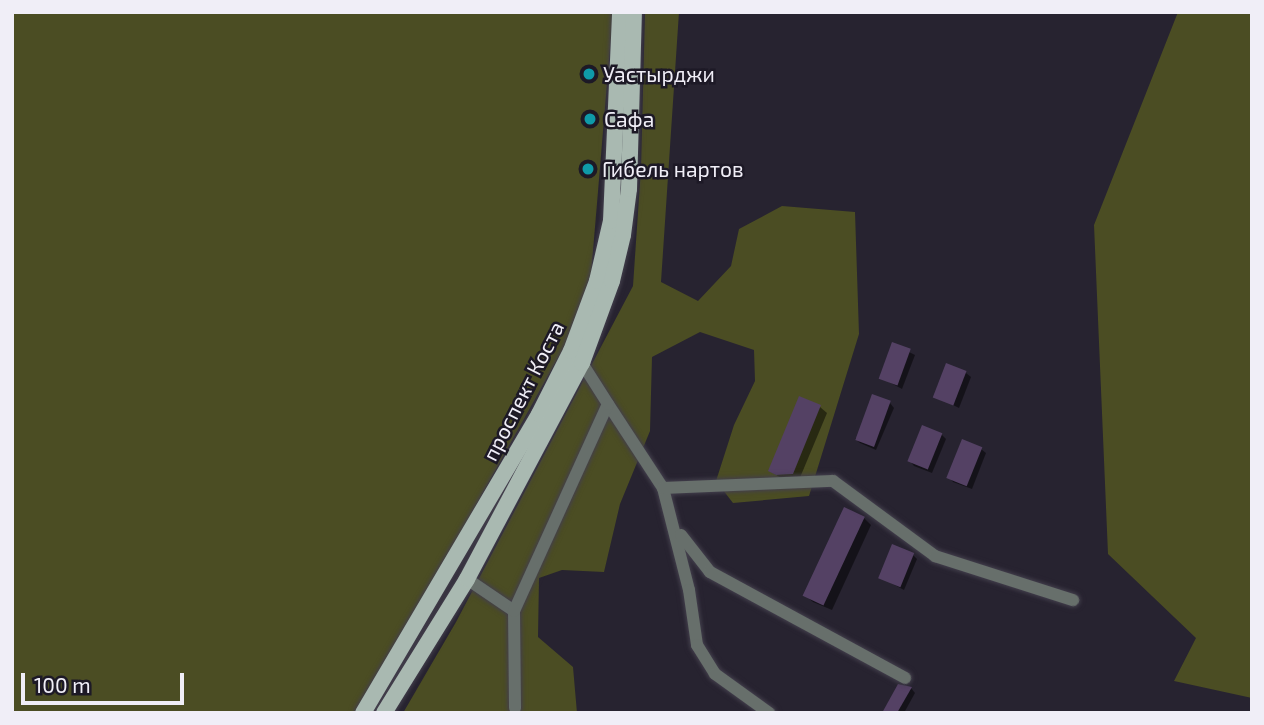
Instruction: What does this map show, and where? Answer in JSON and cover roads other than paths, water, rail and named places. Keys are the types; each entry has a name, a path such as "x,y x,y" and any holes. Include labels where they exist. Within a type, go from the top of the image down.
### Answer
{"main road":[{"name":"проспект Коста","path":"363,713 539,414 571,351 597,281 611,221 620,12"},
{"name":"проспект Коста","path":"384,713 467,579 582,363 612,281 623,235 629,189 634,12"}],"street":[{"path":"582,363 663,488 675,525 697,645 715,674 769,713"},
{"path":"515,708 514,611 608,404"},
{"path":"663,488 833,481 935,556 1073,600"},
{"path":"675,525 710,572 905,678"},
{"path":"467,579 514,611"}],"place":[{"name":"Уастырджи","path":"589,74"},
{"name":"Сафа","path":"590,119"},
{"name":"Гибель нартов","path":"588,169"}]}
